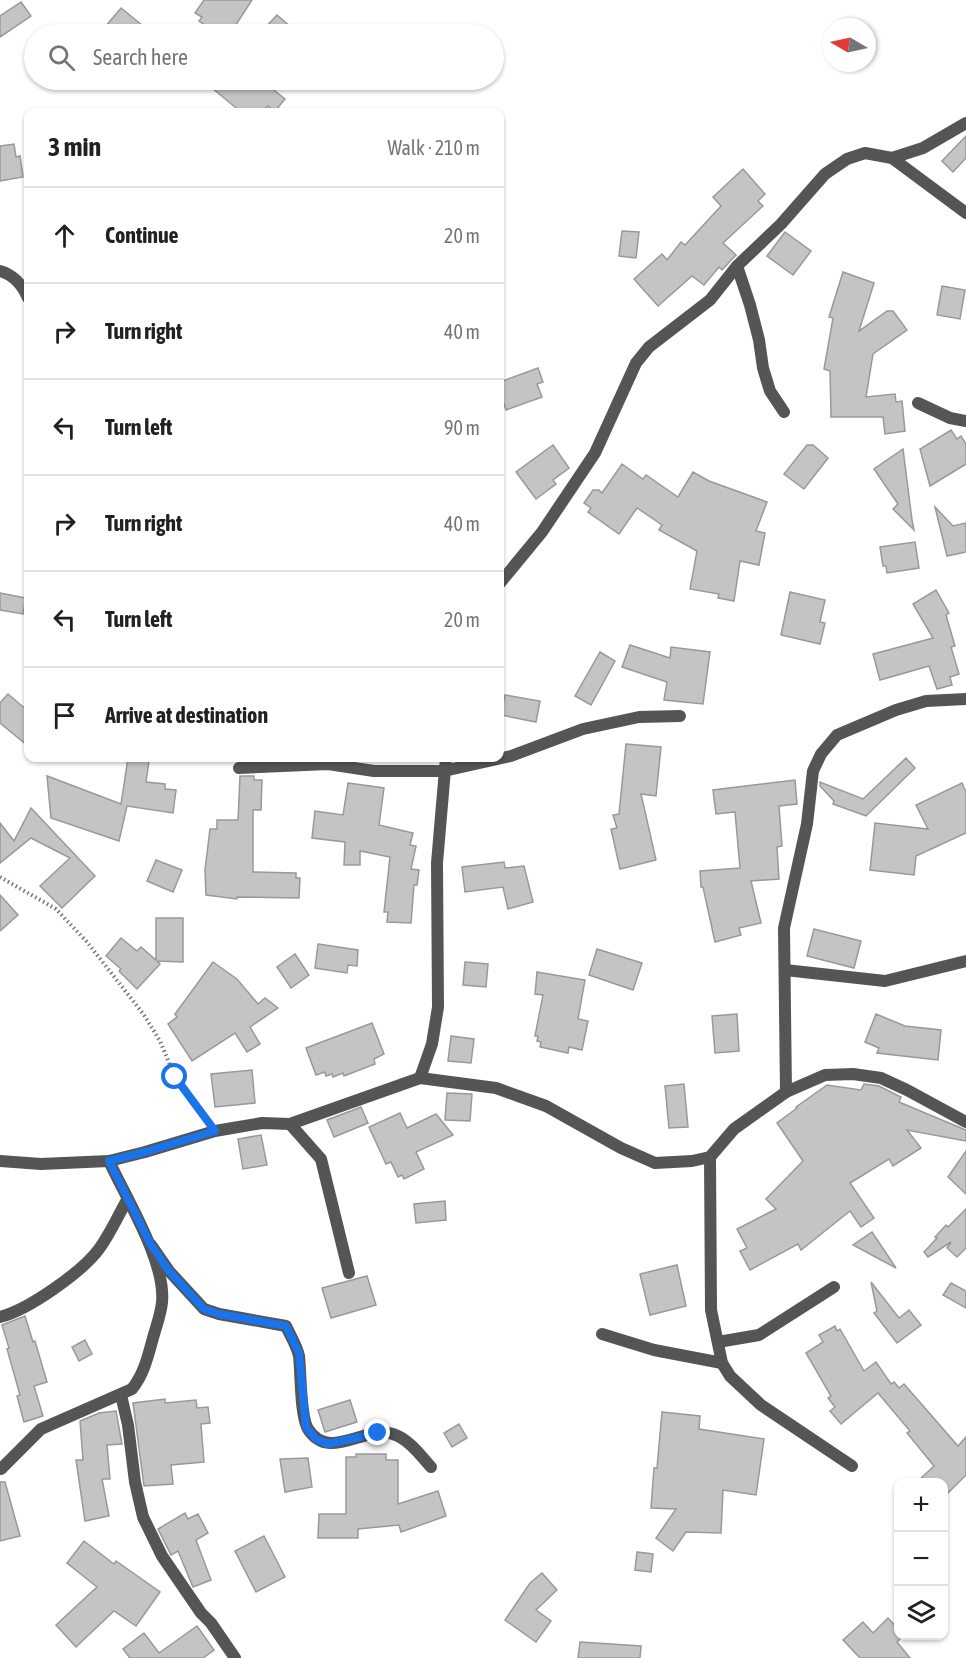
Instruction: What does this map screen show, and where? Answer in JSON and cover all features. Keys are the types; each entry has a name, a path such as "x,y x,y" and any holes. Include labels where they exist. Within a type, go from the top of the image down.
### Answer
{"street":[{"path":"892,158 923,148 966,123"},
{"path":"504,578 542,532 595,453 636,363 649,348 710,300 737,266 767,238 825,174 847,159 865,153 892,158 966,213"},
{"path":"737,266 750,304 770,391 784,412"},
{"path":"0,271 9,274 24,289"},
{"path":"918,403 950,418 966,421"},
{"path":"786,1092 784,928 807,824 813,771 821,754 837,735 896,710 926,701 966,699"},
{"path":"504,758 583,729 639,717 680,716"},
{"path":"420,1078 432,1044 438,1007 437,863 445,762"},
{"path":"239,768 328,764 374,771 444,771 484,762"},
{"path":"785,970 885,981 966,961"},
{"path":"0,1161 41,1164 109,1161 215,1131 262,1123 291,1124 420,1078 496,1088 546,1106 621,1148 655,1163 692,1161 710,1157 734,1129 786,1092 825,1075 853,1074 881,1078 966,1122"},
{"path":"291,1124 321,1159 349,1273"},
{"path":"710,1157 711,1310 722,1363 730,1376 760,1405 852,1466"},
{"path":"109,1161 151,1245 169,1271 204,1309 219,1314 286,1326 299,1353 306,1427 316,1439 328,1444 378,1433 393,1434 408,1443 431,1467"},
{"path":"0,1317 29,1306 74,1273 98,1250 127,1200"},
{"path":"1,1469 41,1428 121,1395 132,1389 139,1380 148,1357 162,1302 161,1282 151,1245"},
{"path":"718,1342 759,1335 834,1287"},
{"path":"602,1334 654,1350 722,1363"},
{"path":"121,1395 128,1425 135,1482 143,1517 151,1537 201,1613 211,1623 235,1658"}],"path":[{"path":"0,877 56,909 87,942 144,1014 160,1041 175,1077 215,1131"}],"building":[{"path":"204,0 252,0 236,24 203,24 199,21 202,17 195,13"},
{"path":"21,2 31,16 0,37 0,16"},
{"path":"121,8 141,24 107,24"},
{"path":"277,15 287,24 268,24"},
{"path":"214,90 274,90 285,99 278,108 268,106 266,108 236,108"},
{"path":"966,136 966,158 953,172 942,161"},
{"path":"14,144 16,157 20,156 23,177 0,181 0,146"},
{"path":"743,169 765,194 758,201 763,206 723,243 736,255 722,270 719,267 704,285 692,276 658,306 634,279 662,254 667,260 681,242 685,245 721,206 713,197"},
{"path":"622,231 639,232 636,258 619,256"},
{"path":"785,232 811,251 793,275 767,256"},
{"path":"843,272 874,283 859,331 887,311 893,311 907,330 873,354 866,397 895,394 896,402 902,401 905,431 885,434 883,417 831,417 830,371 824,369 833,318 829,317"},
{"path":"942,286 965,290 960,319 937,315"},
{"path":"538,368 543,382 537,384 542,397 506,410 504,381"},
{"path":"951,430 957,439 961,436 966,444 966,464 930,486 920,449"},
{"path":"553,445 569,468 553,480 556,484 536,499 516,472"},
{"path":"807,445 813,445 828,458 804,489 784,474"},
{"path":"903,449 914,530 893,509 898,504 874,469"},
{"path":"622,464 643,479 646,475 678,497 693,472 709,481 767,502 756,531 765,533 759,565 740,561 734,601 718,598 719,594 690,589 697,551 659,530 662,525 637,508 619,534 588,512 591,508 584,503 593,490 599,490 602,493"},
{"path":"935,507 953,526 966,523 966,552 947,556"},
{"path":"915,542 919,568 887,573 886,566 883,566 880,547"},
{"path":"936,590 949,613 946,615 955,646 951,647 959,674 950,677 952,685 937,689 929,666 880,680 873,654 933,638 913,604"},
{"path":"790,592 825,600 820,622 825,623 820,644 781,635"},
{"path":"0,593 24,598 23,614 0,610"},
{"path":"630,645 670,658 671,647 710,652 703,704 664,700 667,682 622,667"},
{"path":"600,652 615,661 591,705 575,696"},
{"path":"8,694 24,708 24,743 0,723 0,703"},
{"path":"505,695 540,701 536,722 504,716"},
{"path":"626,744 661,747 656,796 641,794 656,860 620,869 611,829 617,828 613,815 619,814"},
{"path":"906,758 915,768 866,816 833,804 834,801 820,786 820,782 863,799"},
{"path":"127,762 149,762 146,782 165,784 165,789 176,790 173,813 127,806 119,841 51,818 47,776 121,804"},
{"path":"240,776 254,776 254,780 262,780 261,810 253,810 253,872 296,873 296,878 300,878 299,898 237,897 237,899 206,895 205,870 210,829 217,829 217,820 238,820"},
{"path":"795,780 797,804 779,806 782,846 777,847 779,879 751,881 761,923 739,928 741,935 715,942 703,887 701,887 700,871 740,868 735,812 716,814 713,790"},
{"path":"348,783 384,788 379,825 413,833 410,845 416,846 411,869 419,870 417,885 414,885 411,923 387,922 388,912 384,912 390,857 360,851 360,865 344,865 345,842 312,838 315,811 343,815"},
{"path":"962,783 966,792 966,833 916,856 914,875 870,870 875,823 928,829 916,805"},
{"path":"31,808 95,876 62,908 40,886 70,858 31,838 0,863 0,823 14,841"},
{"path":"156,860 182,870 173,892 147,881"},
{"path":"504,862 505,868 524,866 533,902 508,909 503,887 465,892 462,867"},
{"path":"0,895 18,915 0,931"},
{"path":"156,918 183,918 183,962 157,961 160,964 137,989 119,971 121,969 106,956 121,938 137,951 141,947 156,960"},
{"path":"814,929 861,941 854,968 807,956"},
{"path":"318,944 358,950 357,966 348,965 347,973 315,968"},
{"path":"597,949 642,963 633,990 589,975"},
{"path":"295,954 309,975 291,988 277,967"},
{"path":"213,962 237,979 258,1004 265,998 278,1008 250,1027 260,1044 247,1052 235,1033 192,1061 168,1024 177,1017 175,1014"},
{"path":"465,962 488,964 486,987 463,985"},
{"path":"537,972 585,980 578,1019 588,1021 582,1050 569,1047 568,1053 540,1047 541,1042 537,1041 538,1036 535,1036 543,995 535,994"},
{"path":"737,1014 739,1051 715,1053 712,1016"},
{"path":"876,1014 905,1026 941,1030 938,1060 877,1053 879,1048 865,1042"},
{"path":"372,1023 384,1054 374,1059 375,1064 344,1076 343,1073 333,1077 332,1074 326,1076 325,1072 316,1075 306,1048"},
{"path":"451,1036 474,1039 471,1063 448,1061"},
{"path":"252,1070 255,1103 215,1107 211,1074"},
{"path":"684,1084 688,1127 669,1128 665,1086"},
{"path":"864,1084 879,1086 901,1097 899,1102 966,1130 966,1141 907,1130 921,1148 893,1166 889,1159 850,1183 874,1218 861,1227 850,1211 801,1250 798,1244 750,1270 740,1251 747,1248 737,1229 776,1209 766,1199 803,1161 777,1123 827,1085 861,1090"},
{"path":"447,1093 472,1094 470,1121 445,1120"},
{"path":"361,1107 368,1123 334,1137 327,1120"},
{"path":"400,1113 407,1128 436,1114 453,1135 416,1152 424,1169 404,1179 402,1175 398,1177 391,1162 386,1164 369,1127"},
{"path":"261,1135 267,1165 243,1169 238,1139"},
{"path":"966,1151 966,1194 948,1177"},
{"path":"445,1201 446,1220 416,1223 414,1204"},
{"path":"966,1209 966,1248 957,1257 947,1248 951,1242 928,1257 924,1252 937,1238 935,1237"},
{"path":"872,1232 896,1268 853,1245"},
{"path":"677,1265 686,1306 650,1315 640,1274"},
{"path":"367,1276 376,1305 331,1318 322,1288"},
{"path":"871,1282 899,1318 909,1310 921,1325 897,1343 874,1313 877,1311"},
{"path":"951,1283 966,1291 966,1308 943,1295"},
{"path":"25,1316 47,1382 34,1386 43,1416 24,1422 17,1396 20,1395 2,1325"},
{"path":"835,1326 837,1331 840,1329 864,1371 876,1362 891,1384 894,1382 899,1388 904,1384 958,1446 966,1437 966,1475 948,1493 948,1478 921,1478 934,1466 907,1433 910,1431 878,1393 841,1424 830,1411 835,1407 828,1398 831,1396 806,1353 823,1342 819,1335"},
{"path":"85,1340 92,1354 79,1361 72,1347"},
{"path":"165,1399 165,1403 196,1400 197,1408 208,1407 210,1423 201,1424 204,1462 171,1465 173,1484 144,1486 133,1403"},
{"path":"350,1400 357,1422 325,1432 318,1410"},
{"path":"116,1411 122,1444 107,1445 110,1479 102,1479 109,1516 85,1521 76,1460 83,1460 80,1421 99,1413"},
{"path":"662,1412 700,1416 699,1429 764,1439 756,1495 723,1490 721,1533 686,1532 673,1551 656,1538 676,1509 651,1508"},
{"path":"459,1424 467,1438 452,1447 444,1433"},
{"path":"356,1454 386,1454 386,1460 398,1460 398,1504 438,1491 446,1516 401,1532 399,1525 358,1529 358,1538 318,1538 319,1514 346,1514 346,1457 356,1457"},
{"path":"308,1458 312,1487 285,1492 280,1459"},
{"path":"0,1482 5,1482 20,1536 0,1541"},
{"path":"185,1513 188,1519 198,1514 208,1533 196,1540 211,1580 193,1587 178,1551 171,1555 158,1529"},
{"path":"264,1536 285,1577 256,1592 235,1551"},
{"path":"84,1541 114,1564 116,1561 160,1592 136,1626 114,1611 76,1647 56,1625 97,1587 67,1563"},
{"path":"637,1552 653,1554 651,1572 635,1570"},
{"path":"542,1573 557,1590 536,1610 551,1621 536,1642 505,1620 530,1583"},
{"path":"888,1618 894,1625 894,1640 899,1640 897,1642 910,1658 860,1658 843,1640 863,1622 873,1633"},
{"path":"197,1626 214,1650 203,1658 130,1658 123,1649 144,1633 159,1653"},
{"path":"580,1642 641,1646 640,1658 578,1658"}],"route":[{"path":"175,1077 215,1131 109,1161 151,1245 169,1271 204,1309 219,1314 286,1326 299,1353 306,1427 316,1439 328,1444 378,1433"}]}
